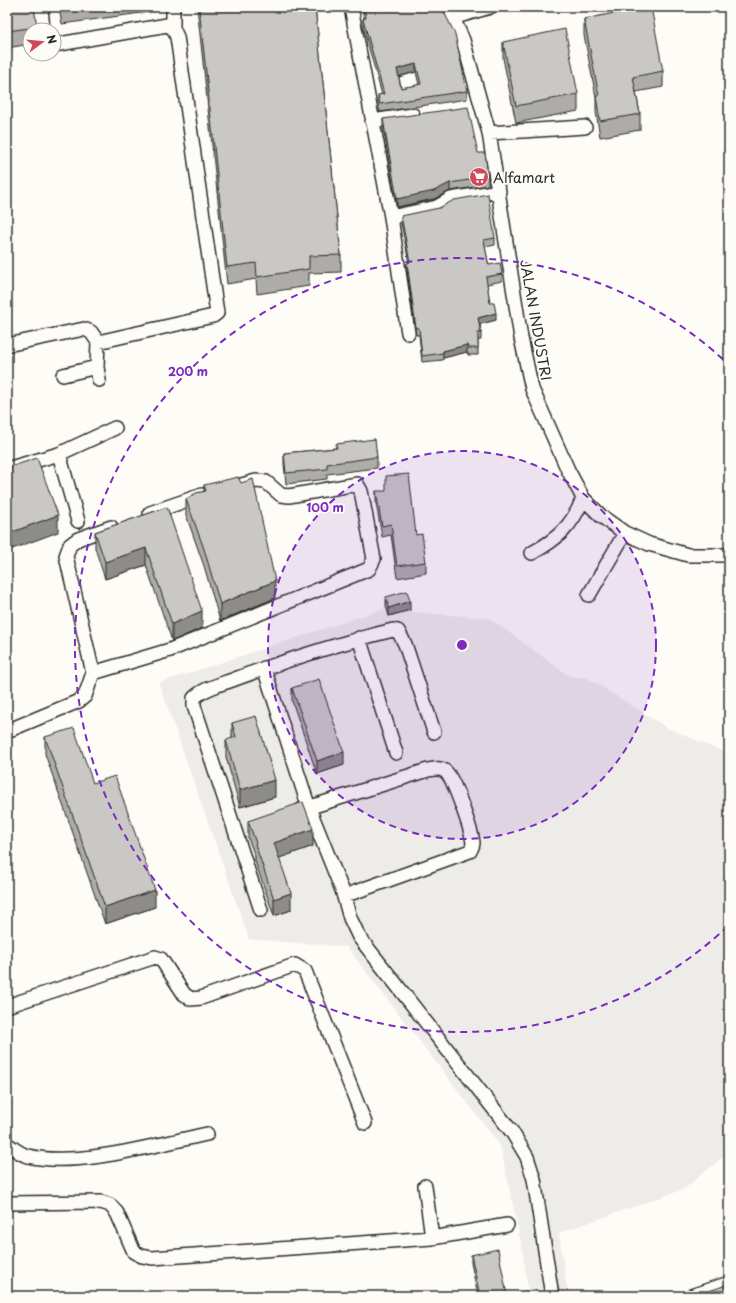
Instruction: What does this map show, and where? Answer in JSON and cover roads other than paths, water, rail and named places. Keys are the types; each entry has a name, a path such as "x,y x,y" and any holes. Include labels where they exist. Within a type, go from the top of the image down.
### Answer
{"street":[{"path":"41,7 43,22"},
{"path":"98,342 213,316 217,313 177,37 173,28 173,7"},
{"path":"351,7 391,217 408,333"},
{"path":"450,13 490,7"},
{"name":"JALAN INDUSTRI","path":"450,13 463,40 489,133 500,191 521,338 532,389 568,470 583,498 601,516 625,533 649,544 683,554 729,554"},
{"path":"62,44 167,25 173,28"},
{"path":"467,108 482,105"},
{"path":"372,121 427,113"},
{"path":"489,133 586,127"},
{"path":"391,217 437,207 451,199 500,191"},
{"path":"7,345 84,329 91,332 98,342 97,367 99,380"},
{"path":"63,375 97,367"},
{"path":"7,469 59,454 115,428"},
{"path":"59,454 78,521"},
{"path":"93,673 170,650 369,568 374,559 362,498 357,484 290,496 281,495 271,485 261,481 195,496 136,518"},
{"path":"532,553 560,535 577,514 583,498"},
{"path":"7,731 79,701 85,696 93,673 66,556 70,545 78,539 122,523"},
{"path":"589,595 625,533"},
{"path":"261,910 194,706 194,698 206,690 264,668 359,638 393,630 398,631 405,644 434,732"},
{"path":"359,638 396,753"},
{"path":"264,668 309,808 344,896 350,918 363,942 512,1132 527,1157 534,1178 552,1296"},
{"path":"287,816 428,770 445,770 457,792 473,842 470,851 344,896"},
{"path":"235,834 250,828"},
{"path":"7,1006 155,957 161,959 184,994 191,999 201,998 289,967 300,967 306,972 365,1123"},
{"path":"7,1144 26,1156 48,1160 77,1158 127,1151 208,1134"},
{"path":"425,1186 432,1238"},
{"path":"7,1203 101,1202 110,1205 117,1213 134,1252 142,1256 152,1258 432,1238 507,1225"},
{"path":"691,1296 729,1283"}],"place":[{"name":"Alfamart","path":"479,177"}]}
